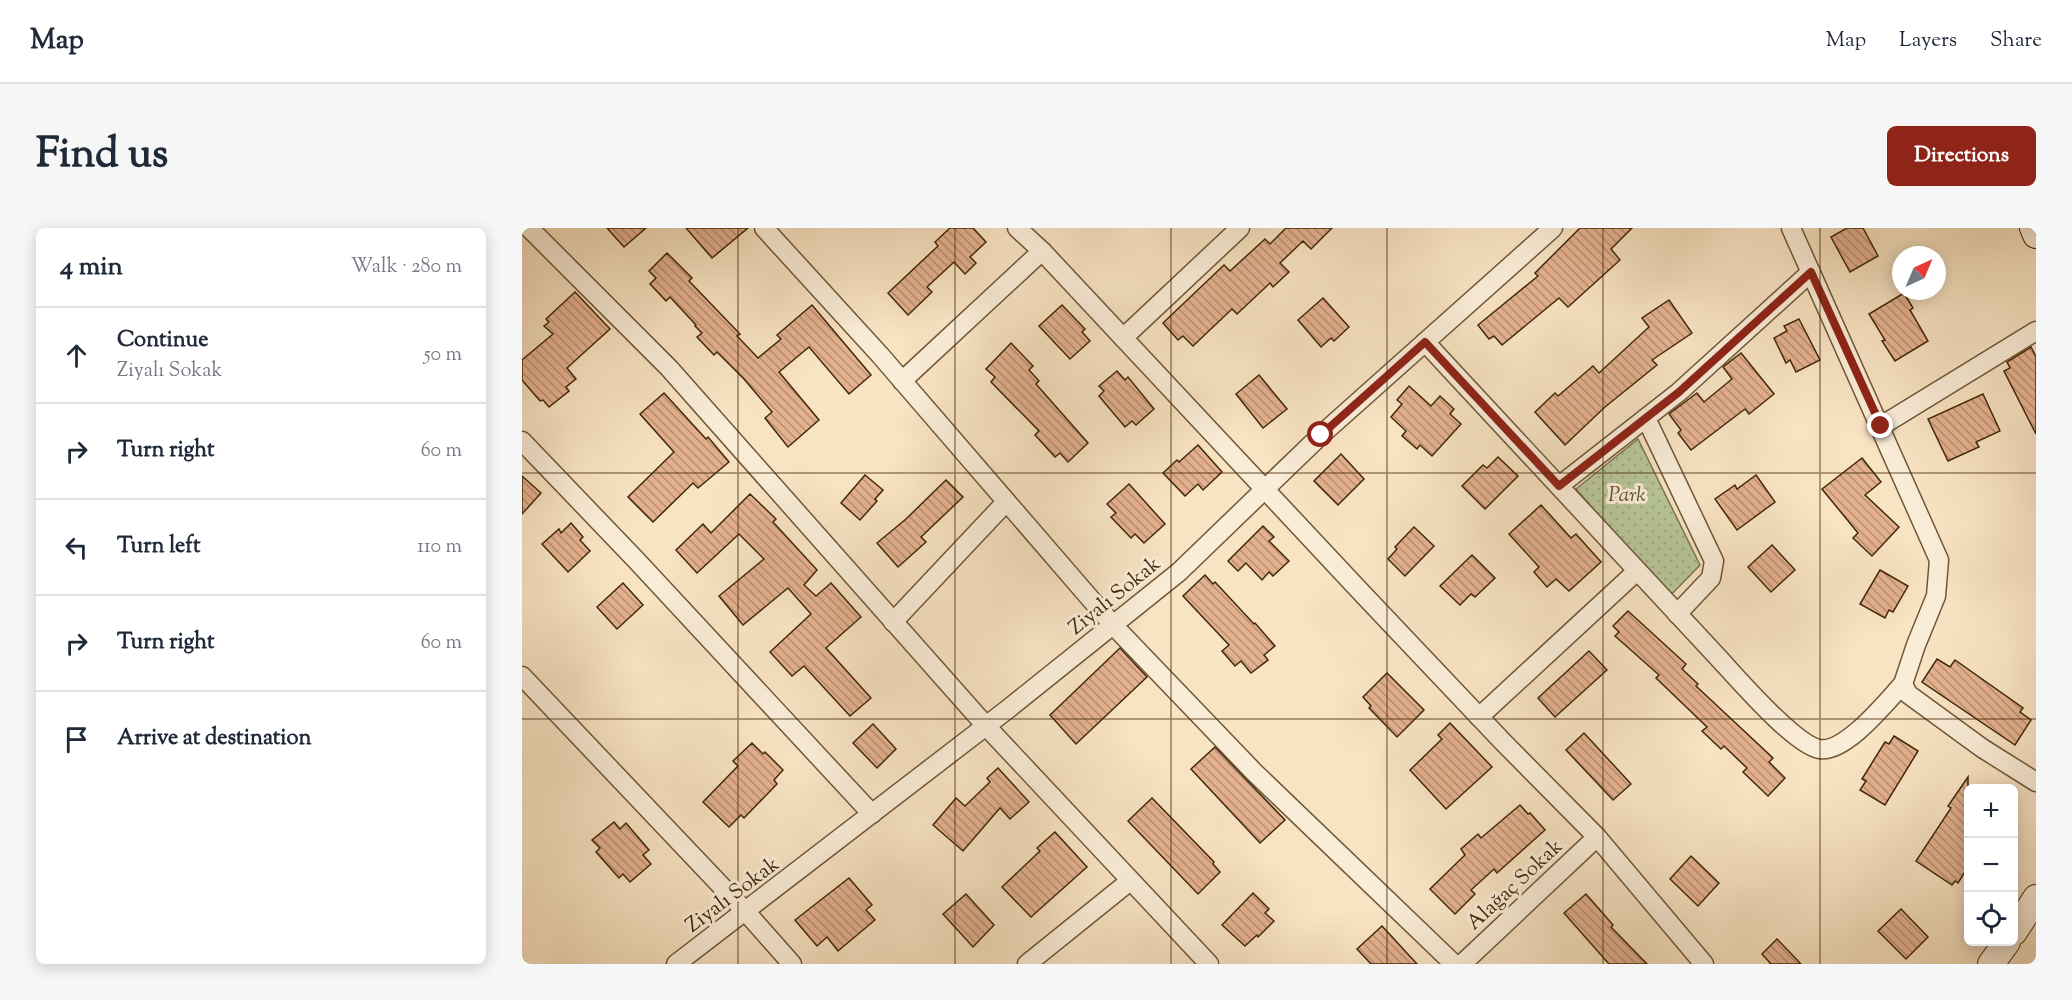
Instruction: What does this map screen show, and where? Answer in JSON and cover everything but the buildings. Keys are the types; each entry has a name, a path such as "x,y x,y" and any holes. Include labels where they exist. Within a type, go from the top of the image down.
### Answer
{"street":[{"path":"529,228 669,368 986,726 1209,964"},
{"path":"764,228 902,381 1113,625 1254,772 1454,964"},
{"path":"1017,228 1042,251 1479,717 1597,837 1704,964"},
{"path":"1123,338 1240,228"},
{"name":"Ziyalı Sokak","path":"676,964 986,726 1179,572 1321,435 1553,228"},
{"path":"1425,342 1637,572 1782,724 1808,744 1820,749 1837,745 1858,732 1903,684 1936,596 1939,560 1791,228"},
{"path":"2033,228 2036,235"},
{"path":"902,381 1042,251"},
{"path":"1559,486 1679,392 1811,272"},
{"path":"1881,426 2036,331"},
{"path":"1646,418 1714,561 1711,578 1677,614"},
{"path":"522,441 872,814"},
{"path":"893,622 1006,502"},
{"path":"1479,717 1637,572"},
{"path":"522,676 746,912 792,964"},
{"path":"1903,684 1908,693 1982,748 2036,782"},
{"name":"Alağaç Sokak","path":"1462,964 1597,837"},
{"path":"1027,964 1130,881"},
{"path":"2018,925 2036,898"},
{"path":"1991,964 2004,946"}],"green space":[{"name":"Park","path":"1638,439 1700,565 1669,597 1576,489"}],"route":[{"path":"1321,435 1425,342 1559,486 1679,392 1811,272 1881,426"}]}
